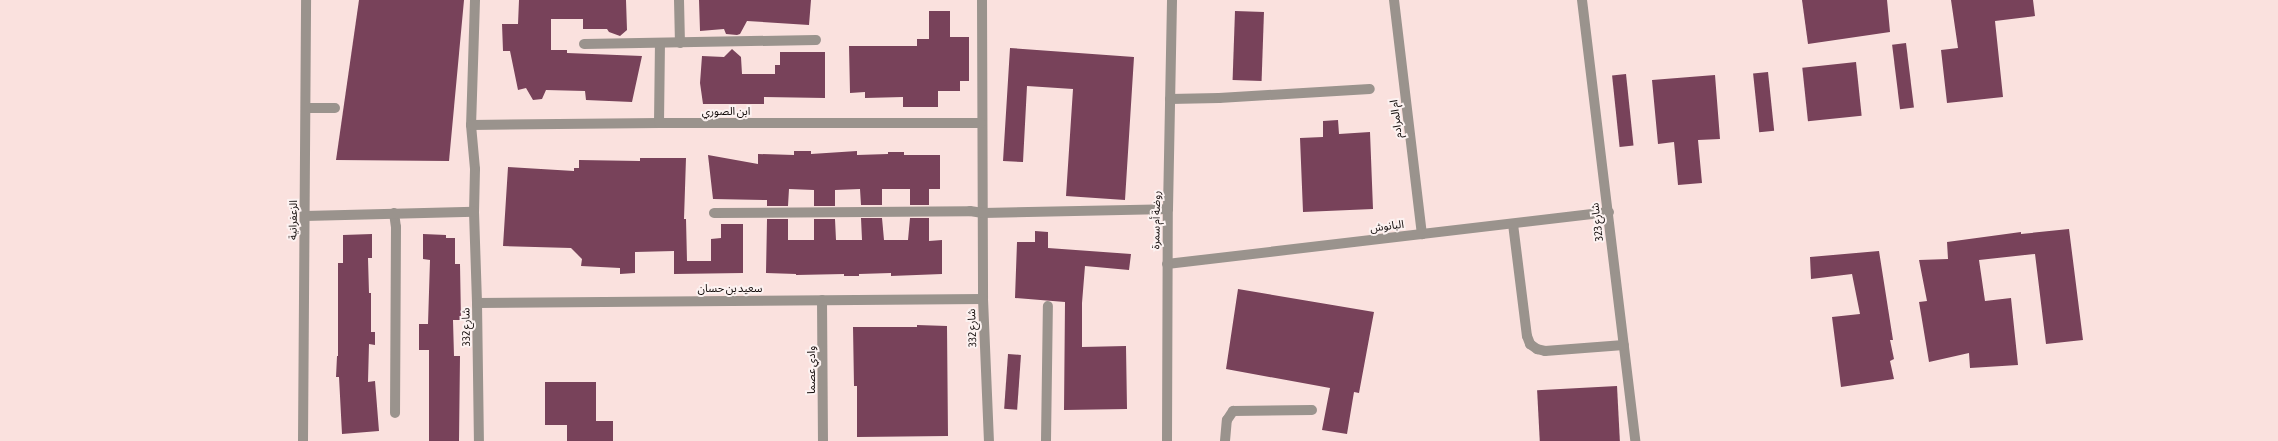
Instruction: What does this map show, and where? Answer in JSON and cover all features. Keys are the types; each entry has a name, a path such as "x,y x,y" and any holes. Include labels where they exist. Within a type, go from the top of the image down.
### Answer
{"street":[{"name":"الزعفرانية","path":"303,441 307,108 306,0"},
{"name":"شارع 332","path":"474,0 471,125 475,169 474,212 479,441"},
{"path":"679,0 680,43"},
{"name":"شارع 332","path":"982,0 981,123 983,299 989,441"},
{"name":"روضة أم سمرة","path":"1167,441 1168,209 1172,0"},
{"name":"ام المرادم","path":"1394,0 1422,234"},
{"name":"شارع 323","path":"1582,0 1635,441"},
{"path":"584,44 816,40"},
{"path":"659,123 660,42"},
{"path":"1170,99 1219,98 1370,89"},
{"path":"307,108 335,108"},
{"name":"ابن الصوري","path":"471,125 659,123 981,123"},
{"path":"714,213 970,210 983,213 1168,209"},
{"path":"305,216 474,212"},
{"name":"البانوش","path":"1168,264 1608,212"},
{"path":"394,213 396,227 395,413"},
{"path":"1513,224 1527,336 1530,344 1537,350 1545,351 1624,345"},
{"name":"سعيد بن حسان","path":"477,303 983,299"},
{"name":"وادي عصما","path":"822,300 823,441"},
{"path":"1046,441 1048,306"},
{"path":"1225,441 1227,420 1233,411 1312,410"}],"building":[{"path":"359,0 464,0 449,161 336,160"},
{"path":"519,0 626,0 627,30 620,36 609,32 607,29 583,29 583,19 551,19 551,50 567,50 567,53 642,56 632,102 586,100 585,91 546,90 542,99 533,100 526,88 518,90 510,51 503,51 502,24 518,24"},
{"path":"699,0 811,0 809,25 747,21 740,34 737,35 726,34 724,29 700,31"},
{"path":"1802,0 1887,0 1890,32 1808,44"},
{"path":"1951,0 2033,0 2035,16 1995,21 2003,97 1947,103 1941,50 1958,48"},
{"path":"929,11 950,11 950,37 969,37 969,81 960,81 960,91 938,91 938,107 903,107 903,97 865,98 865,92 850,93 849,46 917,46 917,39 929,39"},
{"path":"1235,11 1264,12 1262,81 1233,80"},
{"path":"1906,43 1914,108 1900,109 1892,45"},
{"path":"1010,48 1134,57 1125,200 1066,196 1073,89 1027,86 1023,162 1003,161"},
{"path":"732,49 741,57 742,74 775,74 775,65 780,65 780,52 825,52 825,98 764,97 764,104 703,104 700,83 702,56 724,57"},
{"path":"1856,62 1862,116 1808,121 1802,68"},
{"path":"1768,72 1774,131 1759,132 1753,74"},
{"path":"1626,74 1634,146 1620,147 1612,75"},
{"path":"1715,75 1720,139 1698,140 1702,183 1678,185 1674,142 1658,144 1652,80"},
{"path":"1338,120 1339,134 1370,132 1373,209 1303,212 1300,138 1323,137 1323,121"},
{"path":"794,151 811,151 811,154 857,151 857,155 904,152 904,155 940,155 940,189 929,189 929,205 910,205 910,189 882,189 882,205 861,205 860,189 835,190 835,206 814,206 814,190 789,189 788,206 767,206 767,200 713,199 708,155 758,164 758,154 794,155"},
{"path":"640,158 686,158 684,219 686,219 687,261 711,261 711,239 721,238 721,224 743,224 743,273 674,274 674,251 635,252 635,273 620,274 620,268 581,266 582,259 571,248 503,246 508,167 574,171 574,168 579,168 579,160 640,161"},
{"path":"861,218 882,218 884,240 908,240 910,218 929,218 929,241 942,240 942,274 891,276 891,273 844,276 844,274 796,275 766,273 767,219 788,219 788,240 814,240 814,219 835,219 836,240 862,240"},
{"path":"2069,229 2083,340 2046,344 2035,254 1979,260 1985,301 2011,298 2018,365 1970,368 1969,353 1929,362 1919,302 1927,301 1919,260 1948,259 1947,242 2021,232 2021,234"},
{"path":"1035,231 1048,232 1048,248 1131,254 1129,270 1085,266 1082,303 1082,347 1126,346 1127,409 1064,410 1065,302 1015,298 1017,242 1035,242"},
{"path":"372,234 372,258 368,258 369,293 371,293 371,332 375,332 375,345 369,344 368,382 375,381 379,431 342,434 339,377 336,377 338,356 338,263 343,263 343,235"},
{"path":"423,234 446,235 446,238 455,238 455,264 460,264 461,320 453,320 454,356 460,356 459,441 429,441 429,350 419,350 419,324 428,324 430,260 423,259"},
{"path":"1879,251 1893,340 1890,340 1894,359 1890,361 1894,379 1841,387 1832,317 1860,314 1852,274 1811,279 1810,257"},
{"path":"1238,289 1374,312 1359,393 1354,392 1347,434 1322,430 1330,388 1226,369"},
{"path":"917,325 947,326 948,436 857,437 857,386 854,386 853,327 917,327"},
{"path":"1008,354 1021,355 1017,410 1004,409"},
{"path":"545,382 596,382 596,421 613,421 613,441 567,441 567,425 545,425"},
{"path":"1617,386 1620,441 1540,441 1537,390"}]}
